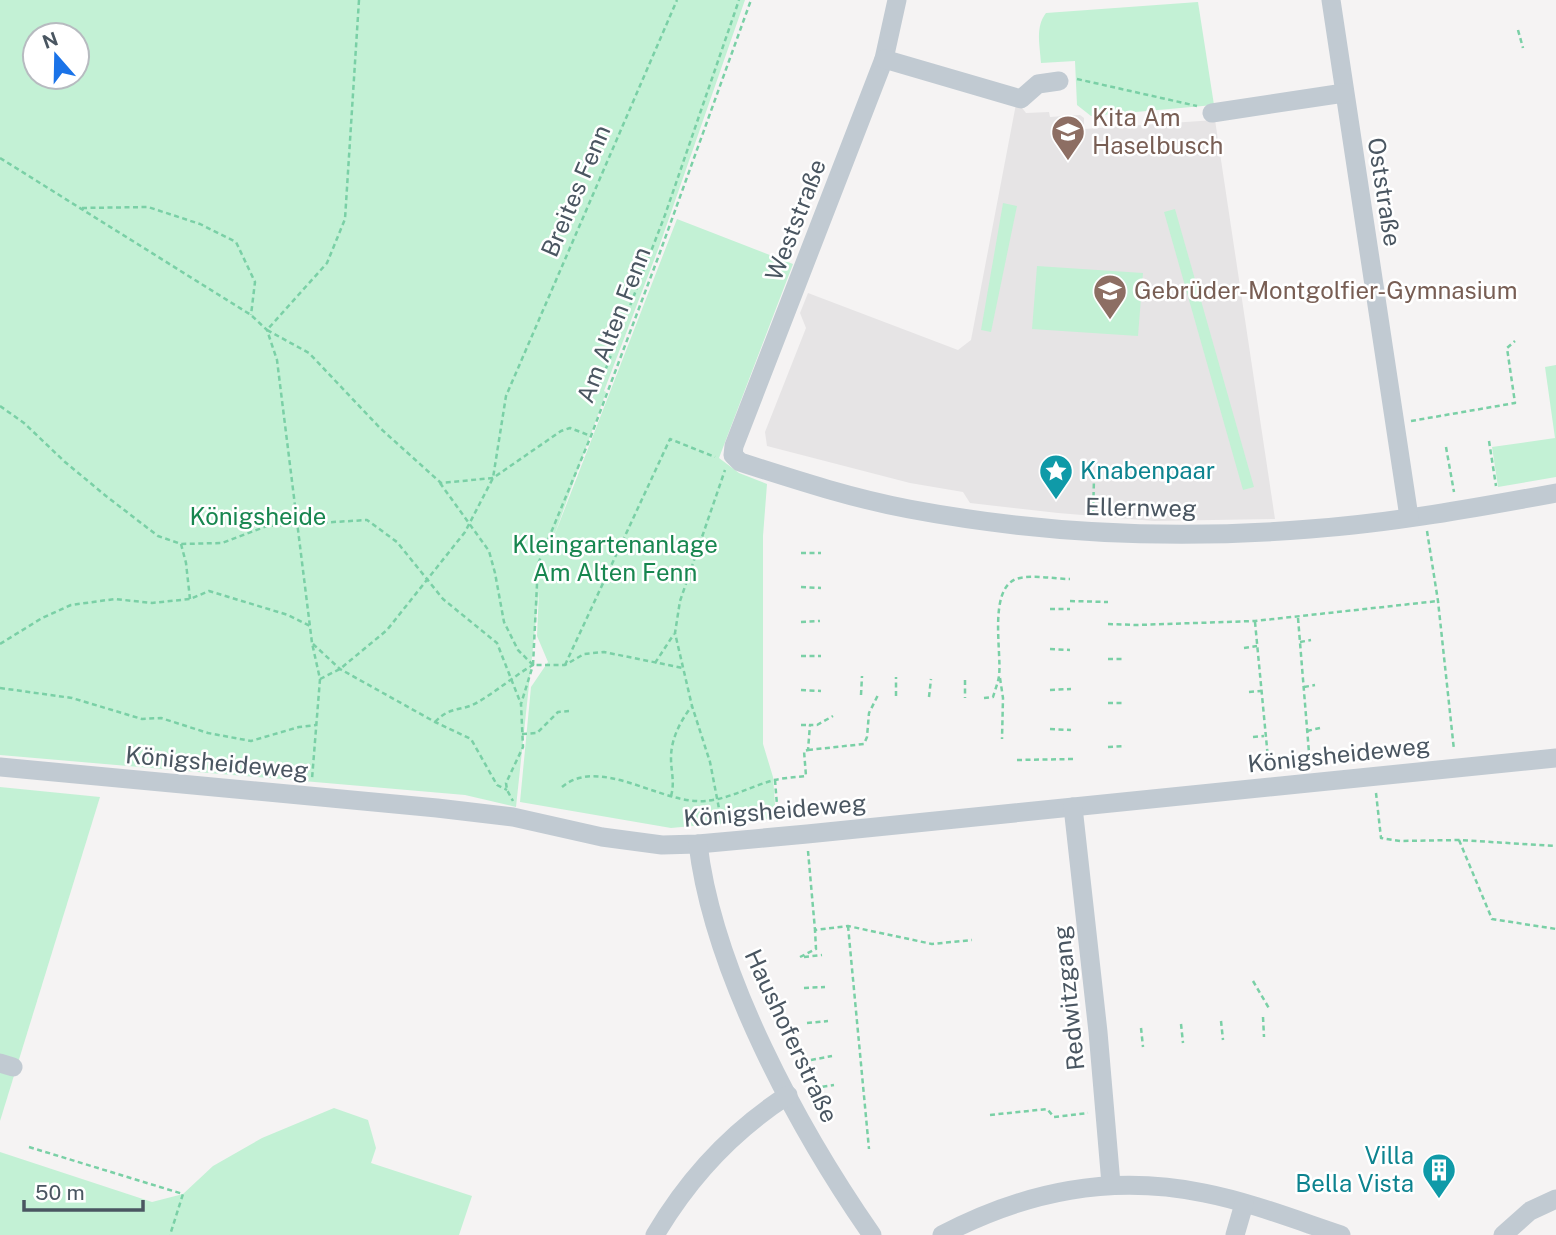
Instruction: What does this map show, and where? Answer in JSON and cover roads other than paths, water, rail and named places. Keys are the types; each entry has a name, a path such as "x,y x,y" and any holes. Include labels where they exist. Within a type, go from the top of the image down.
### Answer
{"street":[{"name":"Weststraße","path":"730,459 884,60 897,0"},
{"name":"Oststraße","path":"1331,0 1395,424 1417,515"},
{"path":"884,60 1021,99 1038,84 1059,80"},
{"path":"1212,113 1344,93"},
{"name":"Ellernweg","path":"730,459 823,488 908,509 1072,530 1170,535 1312,529 1499,504 1556,493"},
{"name":"Königsheideweg","path":"0,767 513,817 633,842 662,845 807,834 1556,758"},
{"name":"Redwitzgang","path":"1073,807 1111,1184"},
{"name":"Haushoferstraße","path":"698,844 705,884 728,960 756,1030 823,1160 872,1235"},
{"path":"654,1235 675,1201 703,1168 739,1131 788,1095"},
{"path":"942,1235 969,1221 1025,1200 1056,1192 1111,1184 1179,1188 1207,1193 1341,1235"},
{"path":"1503,1235 1530,1211 1556,1199"},
{"path":"1235,1235 1244,1204"}],"place":[{"name":"Kita Am Haselbusch","path":"1068,162"},
{"name":"Gebrüder-Montgolfier-Gymnasium","path":"1110,321"},
{"name":"Knabenpaar","path":"1056,501"},
{"name":"Villa Bella Vista","path":"1439,1200"}],"park label":[{"name":"Königsheide","path":"258,517"},
{"name":"Kleingartenanlage Am Alten Fenn","path":"615,559"}]}
